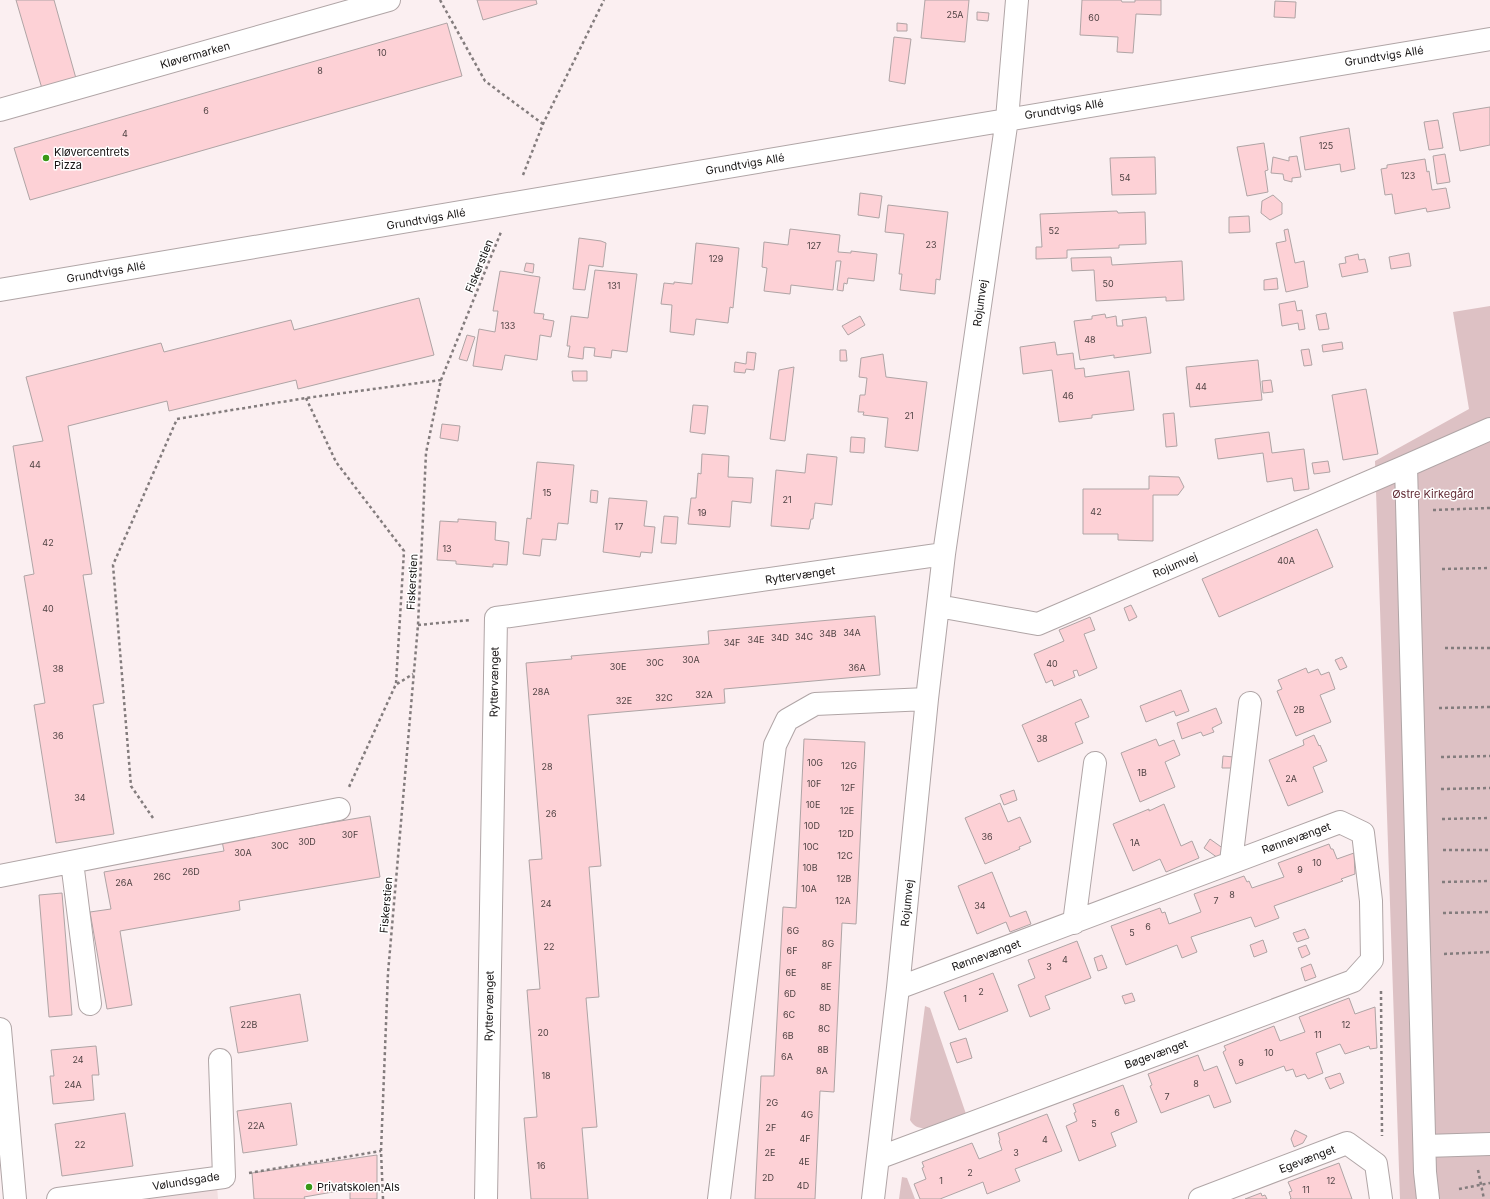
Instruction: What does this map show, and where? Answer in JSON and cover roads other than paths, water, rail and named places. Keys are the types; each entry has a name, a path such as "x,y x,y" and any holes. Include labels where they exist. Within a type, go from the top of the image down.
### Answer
{"street":[{"name":"Kløvermarken","path":"0,110 389,0"},
{"name":"Rojumvej","path":"873,1199 898,988 927,699 944,554 1007,119 1017,0"},
{"name":"Grundtvigs Allé","path":"0,290 1007,119 1490,39"},
{"name":"Rojumvej","path":"938,606 1038,624 1490,429"},
{"path":"1406,466 1425,1172 1428,1199"},
{"name":"Ryttervænget","path":"486,1199 496,618 944,554"},
{"path":"719,1199 775,745 787,720 815,704 927,699"},
{"path":"1231,862 1250,703"},
{"path":"1074,923 1095,763"},
{"path":"0,876 339,809"},
{"name":"Rønnevænget","path":"898,988 1340,822 1363,833 1370,901 1372,960"},
{"path":"72,862 90,1004"},
{"name":"Bøgevænget","path":"878,1158 1353,981 1372,960"},
{"path":"0,1030 3,1099 15,1199"},
{"name":"Vølundsgade","path":"58,1199 224,1177 220,1060"},
{"name":"Egevænget","path":"1200,1199 1347,1144 1376,1164 1381,1199"},
{"path":"1425,1146 1490,1144"}],"place":[{"name":"Kløvercentrets Pizza","path":"46,158"},
{"name":"Privatskolen Als","path":"309,1187"}],"park label":[{"name":"Østre Kirkegård","path":"1433,494"}]}
